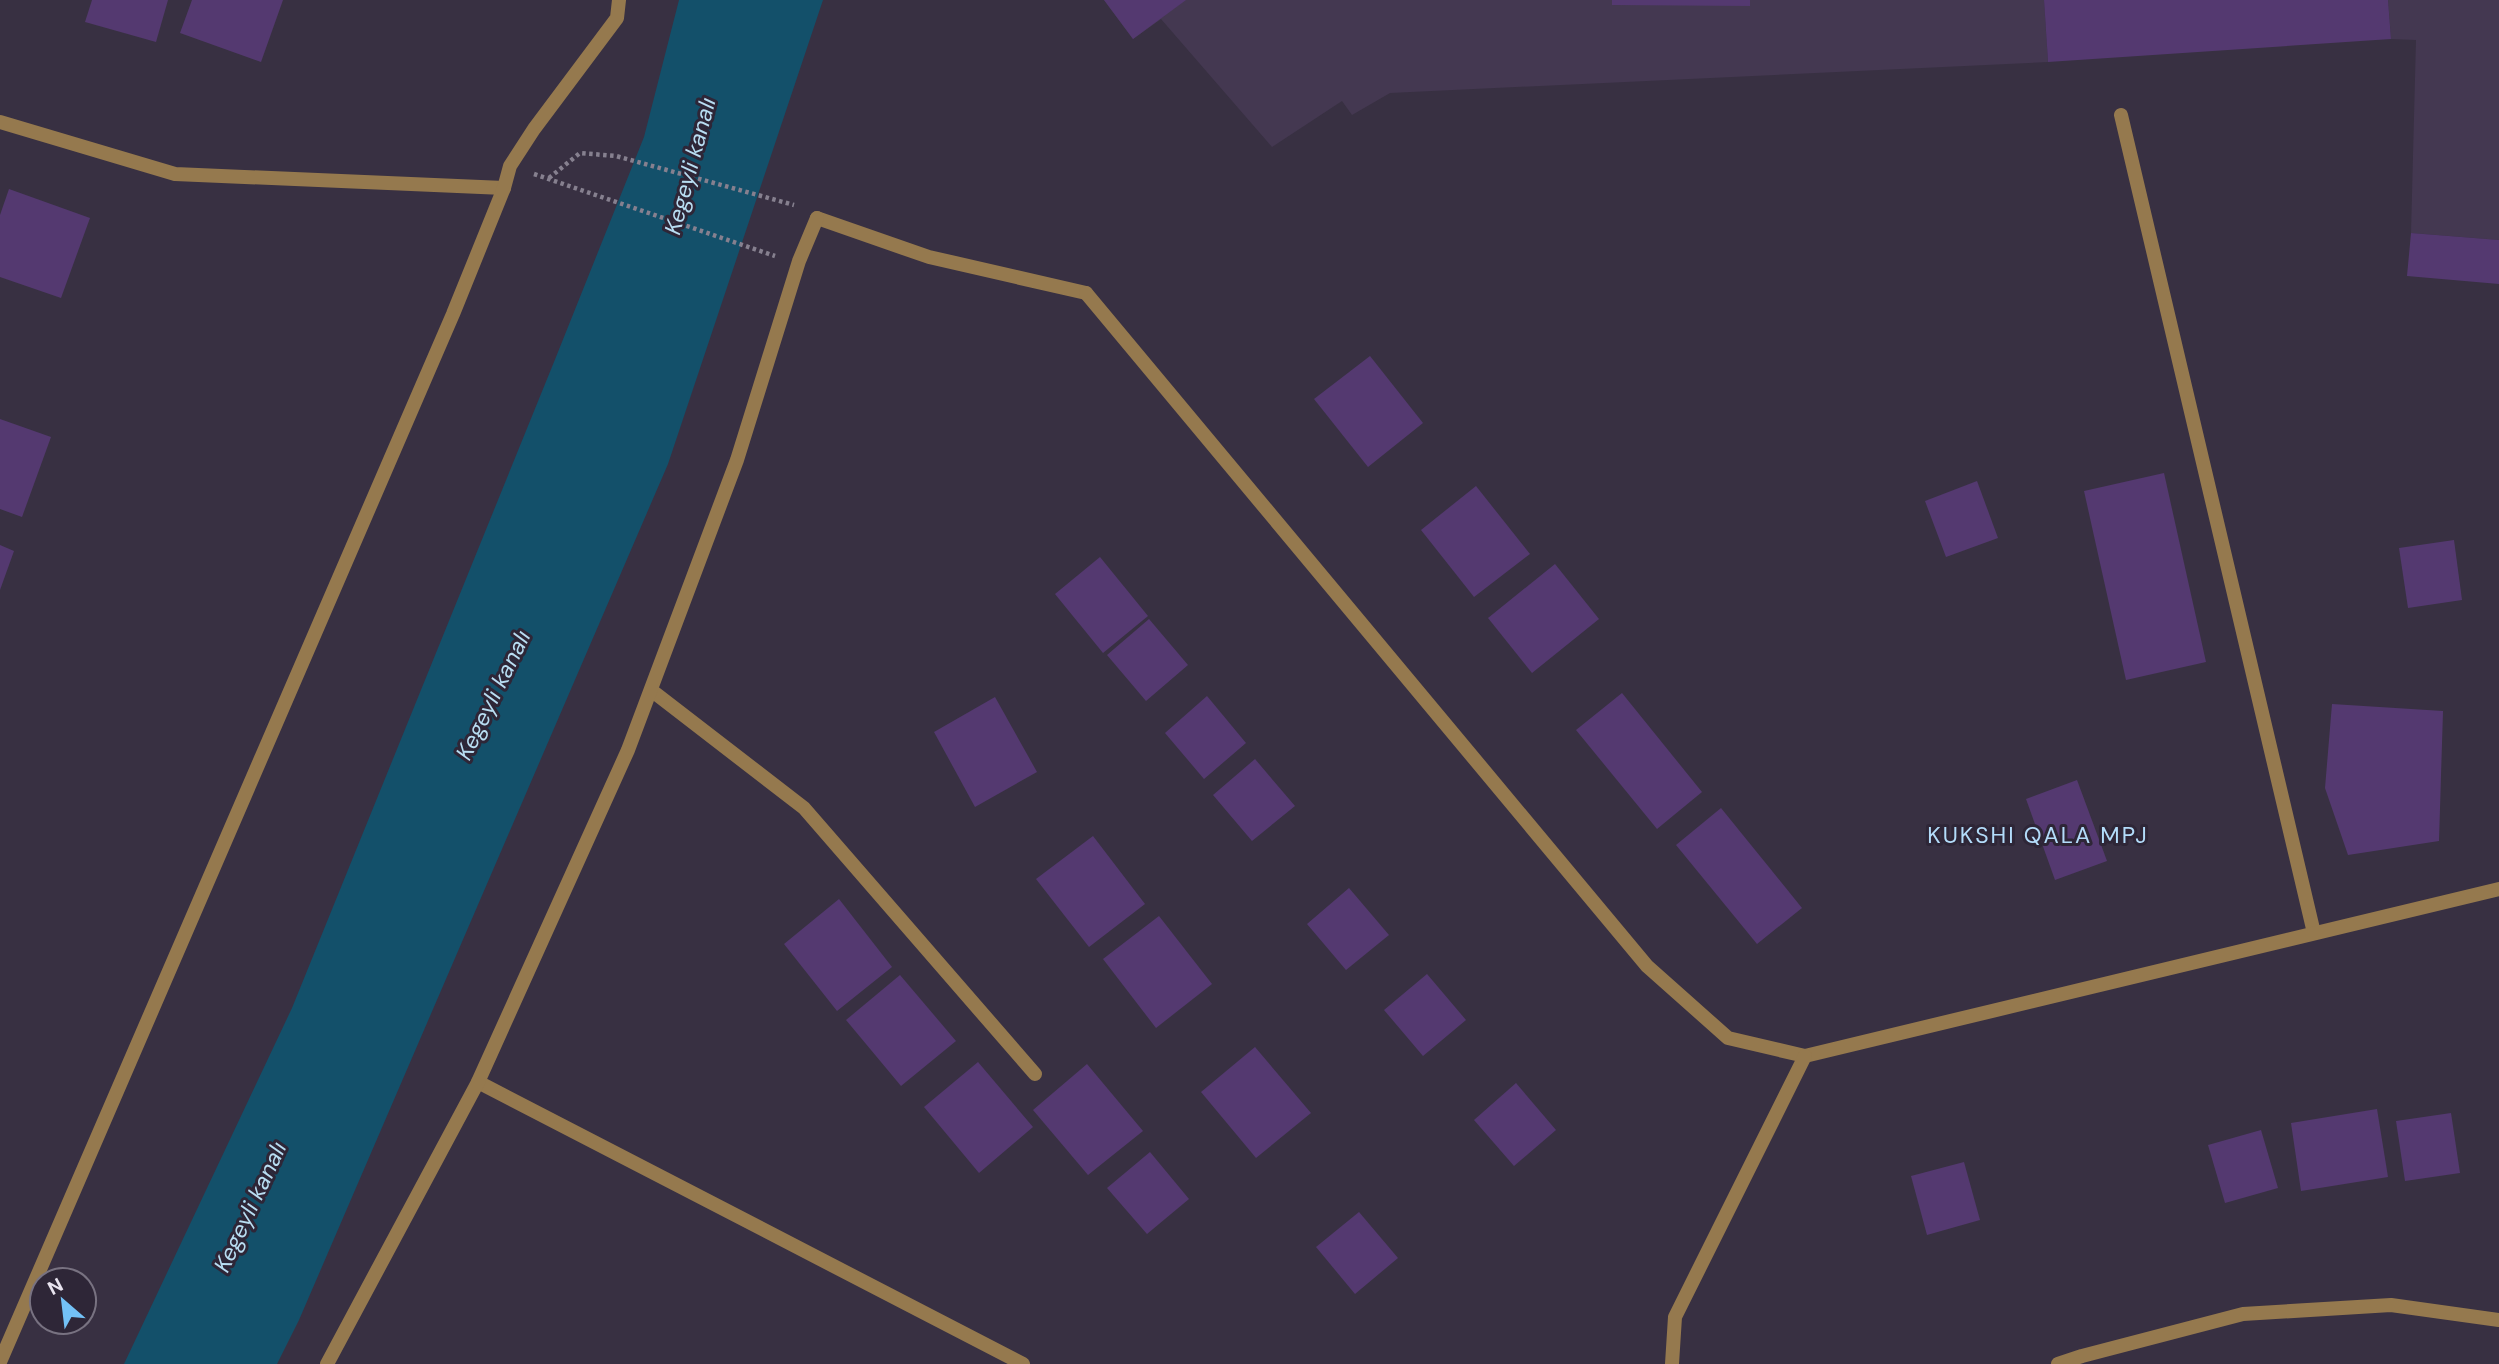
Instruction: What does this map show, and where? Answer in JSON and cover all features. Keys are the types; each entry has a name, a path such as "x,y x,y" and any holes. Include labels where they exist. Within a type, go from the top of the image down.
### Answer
{"street":[{"path":"0,1362 453,314 504,188 510,166 534,129 617,18 619,0"},
{"path":"2121,115 2314,933"},
{"path":"0,122 175,174 504,188"},
{"path":"327,1364 478,1082 628,750 737,460 799,261 817,218 929,257 1086,293 1647,966 1728,1038 1805,1056 2499,889"},
{"path":"651,690 804,808 1035,1074"},
{"path":"1672,1364 1675,1317 1805,1056"},
{"path":"478,1082 1023,1364"},
{"path":"2058,1364 2244,1314 2391,1305 2499,1320"}],"path":[{"path":"548,179 580,153 615,156 790,203"},
{"path":"510,166 766,254"}],"shaded area":[{"path":"1104,0 2044,0 2048,62 1390,93 1352,115 1342,101 1272,147 1161,19 1133,39"},
{"path":"2388,0 2499,0 2499,240 2411,233 2416,40 2391,39"}],"water":[{"name":"Kegeyli kanalı","path":"679,0 823,0 668,464 299,1320 277,1364 124,1364 292,1008 644,137"}],"building":[{"path":"92,0 168,0 156,42 85,22"},
{"path":"192,0 283,0 261,62 180,33"},
{"path":"1104,0 1186,0 1133,39"},
{"path":"1612,0 1750,0 1750,6 1612,5"},
{"path":"2044,0 2388,0 2391,39 2048,62"},
{"path":"9,189 90,218 61,298 0,277 0,215"},
{"path":"2411,233 2499,240 2499,284 2407,276"},
{"path":"1370,356 1423,423 1368,467 1314,399"},
{"path":"0,419 51,437 22,517 0,509"},
{"path":"2164,473 2206,662 2126,680 2084,491"},
{"path":"1977,481 1998,538 1946,557 1925,501"},
{"path":"1476,486 1530,554 1474,597 1421,530"},
{"path":"2454,540 2462,600 2408,608 2399,548"},
{"path":"0,545 14,551 0,590"},
{"path":"1100,557 1148,616 1103,653 1055,594"},
{"path":"1555,564 1599,619 1532,673 1488,618"},
{"path":"1149,619 1188,665 1146,701 1107,655"},
{"path":"1622,693 1702,792 1657,829 1576,730"},
{"path":"1207,696 1246,743 1204,779 1165,733"},
{"path":"995,697 1037,772 975,807 934,732"},
{"path":"2332,704 2443,711 2439,841 2348,855 2325,788"},
{"path":"1255,759 1295,806 1252,841 1213,795"},
{"path":"2077,780 2107,861 2055,880 2026,799"},
{"path":"1721,808 1802,908 1757,944 1676,845"},
{"path":"1093,836 1145,904 1089,947 1036,879"},
{"path":"1349,888 1389,935 1346,970 1307,924"},
{"path":"839,899 892,967 837,1011 784,944"},
{"path":"1159,916 1212,984 1156,1028 1103,959"},
{"path":"1427,974 1466,1020 1423,1056 1384,1010"},
{"path":"900,975 956,1041 901,1086 846,1020"},
{"path":"1255,1047 1311,1113 1256,1158 1201,1092"},
{"path":"978,1062 1033,1127 979,1173 924,1107"},
{"path":"1087,1064 1143,1131 1088,1175 1033,1110"},
{"path":"1516,1083 1556,1130 1514,1166 1474,1120"},
{"path":"2377,1109 2388,1177 2301,1191 2291,1123"},
{"path":"2451,1113 2460,1173 2405,1181 2396,1121"},
{"path":"2261,1130 2278,1188 2225,1203 2208,1145"},
{"path":"1150,1152 1189,1199 1147,1234 1107,1188"},
{"path":"1964,1162 1980,1220 1927,1235 1911,1176"},
{"path":"1359,1212 1398,1258 1355,1294 1316,1247"}],"district":[{"name":"KUKSHI QALA MPJ","path":"2038,835"}]}
